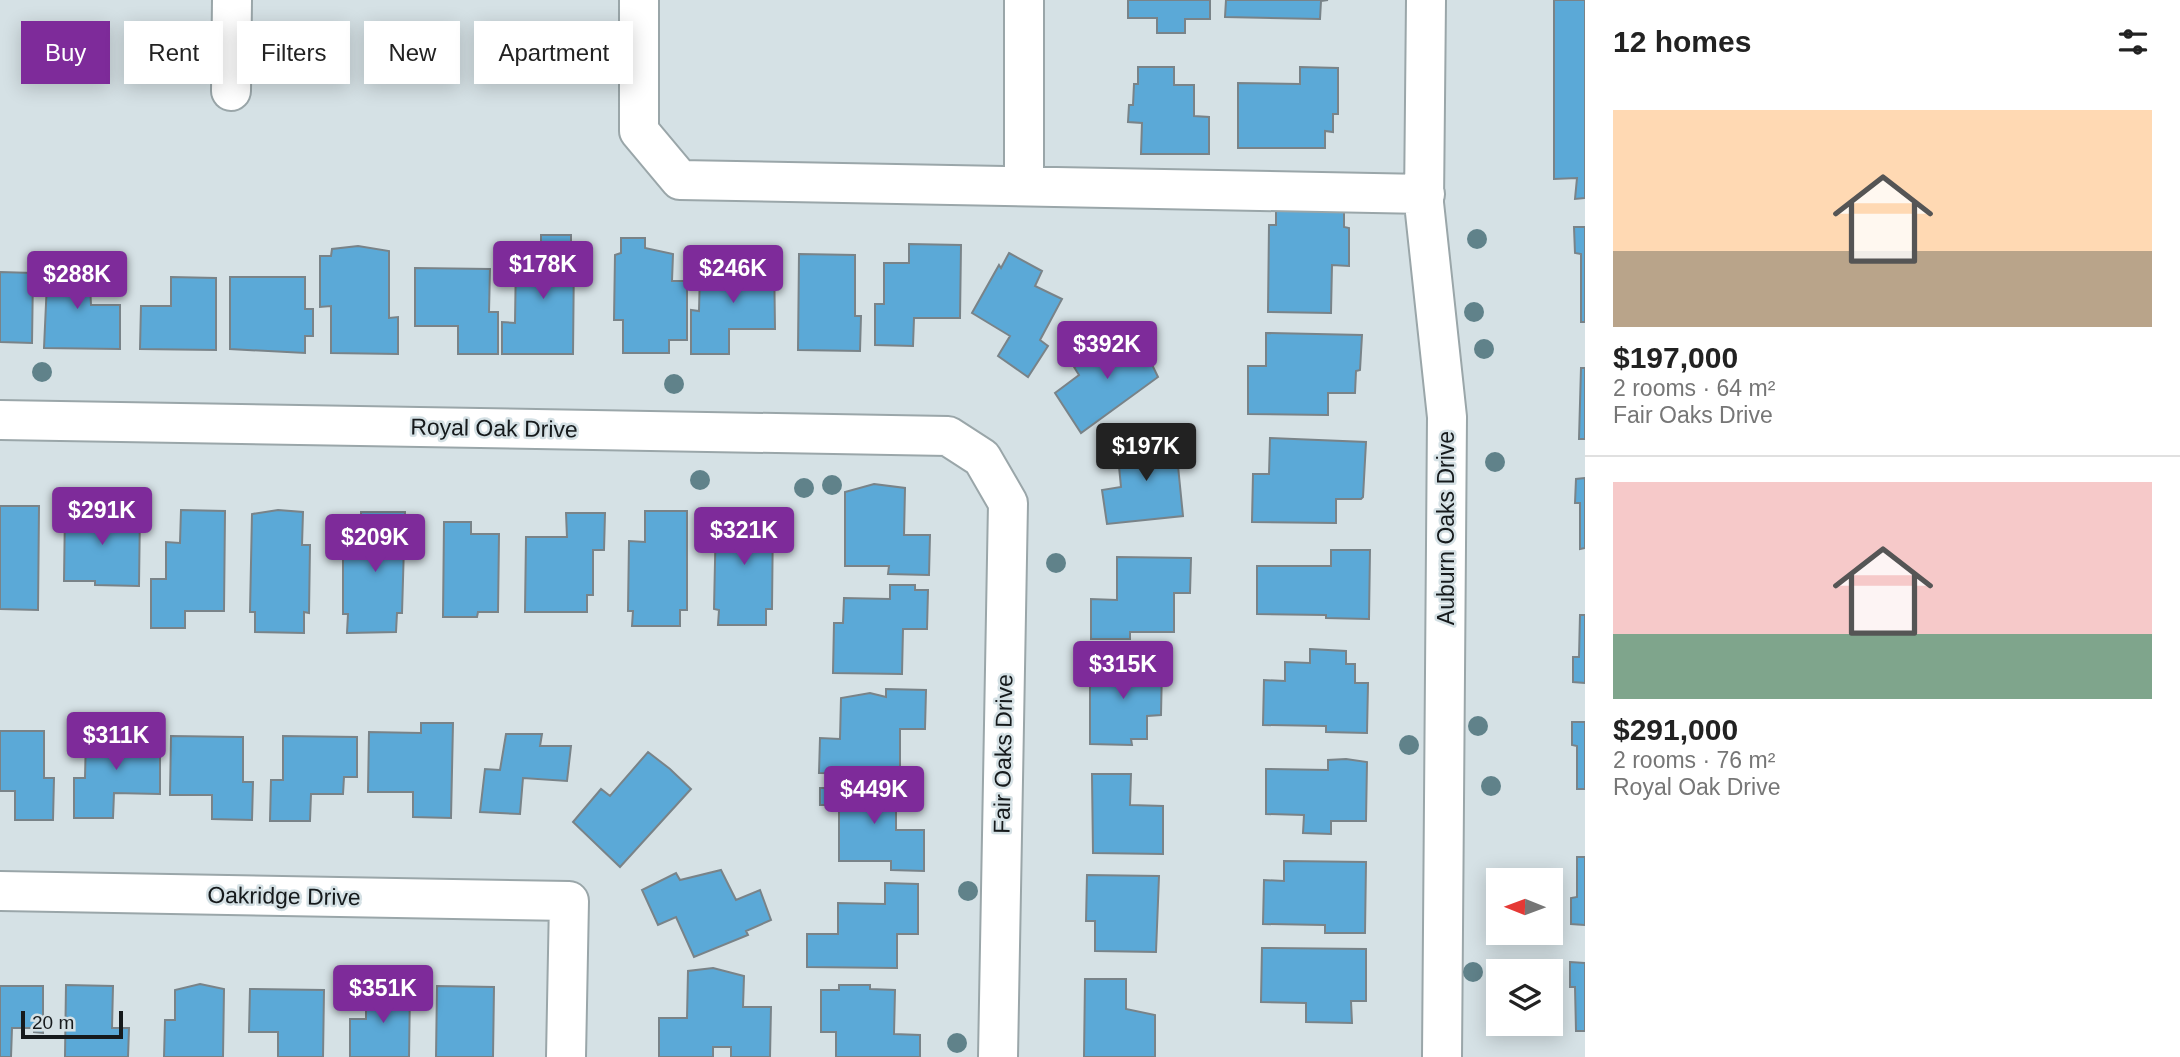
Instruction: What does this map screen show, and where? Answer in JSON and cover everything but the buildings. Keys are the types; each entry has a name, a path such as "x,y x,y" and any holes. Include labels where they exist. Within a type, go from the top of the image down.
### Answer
{"street":[{"path":"232,0 232,91"},
{"path":"639,0 639,131 680,180 1424,194"},
{"path":"1024,0 1024,186"},
{"name":"Auburn Oaks Drive","path":"1426,0 1424,194 1447,417 1442,1057"},
{"name":"Royal Oak Drive","path":"0,420 948,436 982,458"},
{"name":"Fair Oaks Drive","path":"982,458 1008,503 998,1057"},
{"name":"Oakridge Drive","path":"0,891 569,901 566,1057"}]}
